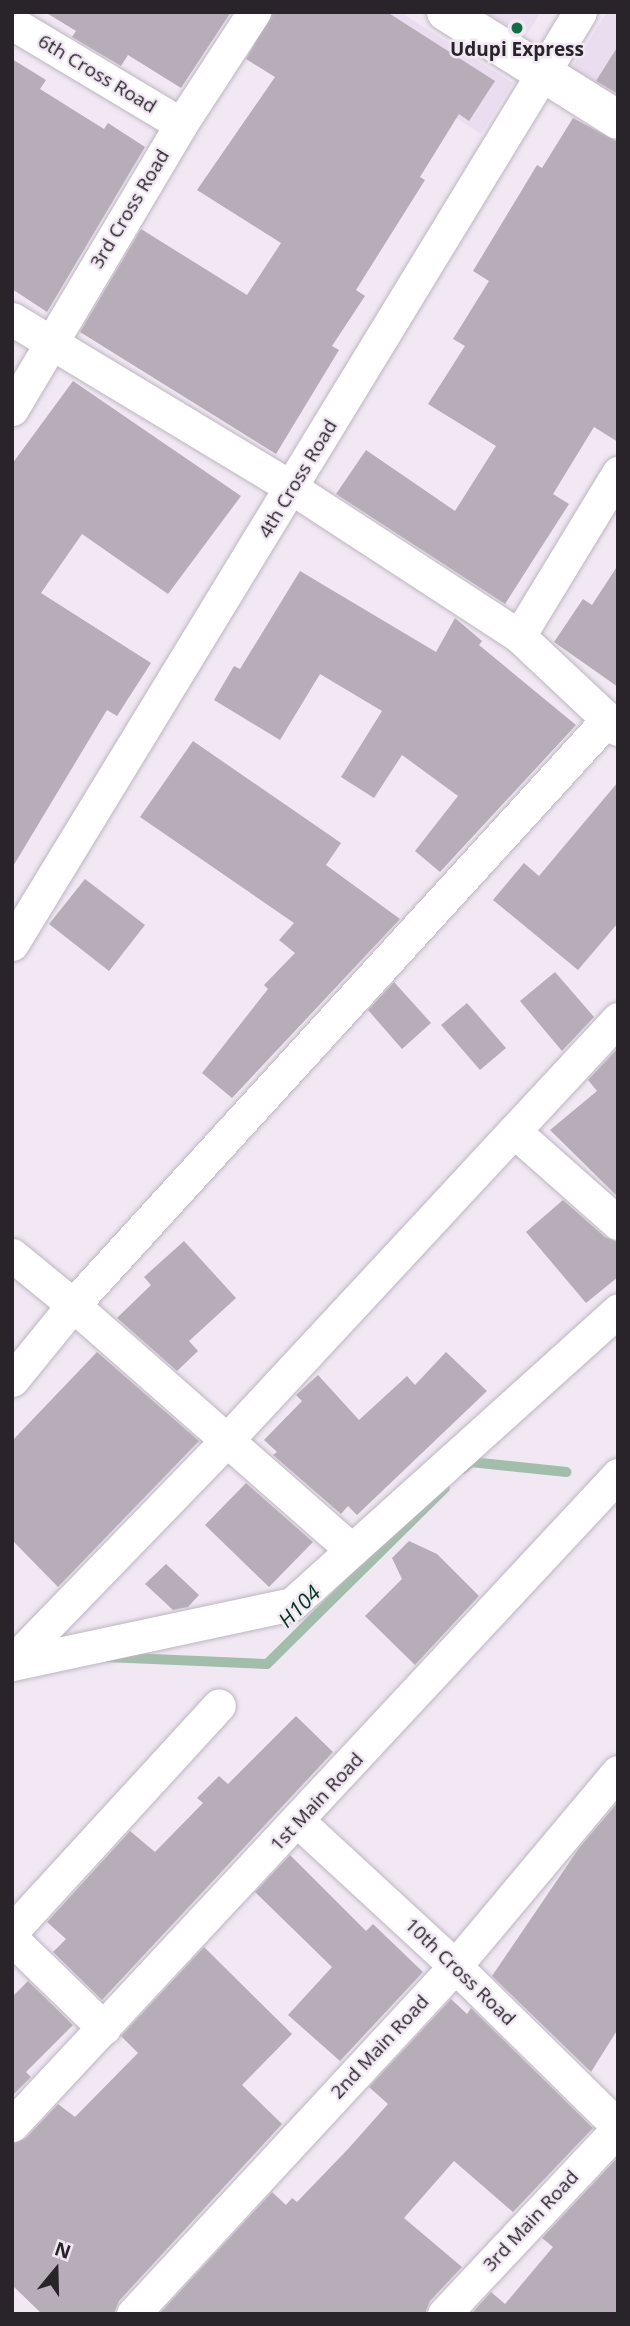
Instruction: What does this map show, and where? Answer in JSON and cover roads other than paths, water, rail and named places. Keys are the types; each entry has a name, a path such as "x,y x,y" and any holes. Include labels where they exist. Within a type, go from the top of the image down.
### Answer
{"street":[{"name":"3rd Cross Road","path":"12,409 181,124 254,12"},
{"path":"446,12 618,120"},
{"name":"4th Cross Road","path":"17,929 292,488 580,12"},
{"name":"6th Cross Road","path":"12,23 181,124"},
{"path":"12,319 292,488 519,636 613,724 73,1305 12,1380"},
{"path":"519,636 618,474"},
{"path":"19,1657 226,1441 618,1019"},
{"path":"514,1130 618,1223"},
{"path":"12,1255 73,1305 352,1550"},
{"path":"19,1657 91,1647 292,1604 618,1310"},
{"name":"1st Main Road","path":"12,2125 299,1822 618,1475"},
{"path":"12,1931 219,1704"},
{"name":"2nd Main Road","path":"133,2314 456,1966 618,1772"},
{"name":"10th Cross Road","path":"299,1822 456,1966 618,2127"},
{"path":"12,1939 104,2028"},
{"name":"3rd Main Road","path":"444,2314 618,2127"}],"waterway":[{"name":"H104","path":"463,1469 471,1462 566,1472"},
{"name":"H104","path":"106,1657 267,1664 445,1488"}],"place":[{"name":"Udupi Express","path":"517,28"}]}
